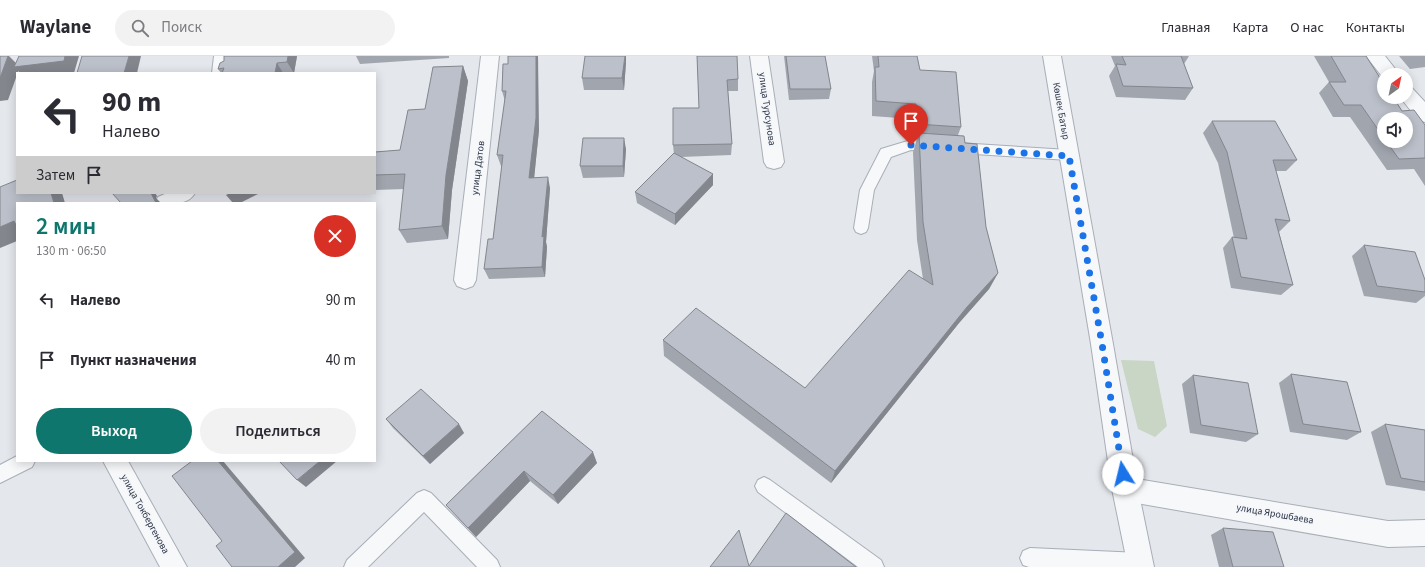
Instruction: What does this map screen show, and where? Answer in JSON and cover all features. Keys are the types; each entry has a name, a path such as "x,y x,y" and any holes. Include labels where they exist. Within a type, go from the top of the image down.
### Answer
{"street":[{"path":"221,72 223,56"},
{"name":"улица Датов","path":"465,280 490,56"},
{"name":"улица Турсунова","path":"759,56 774,162"},
{"name":"Көшек Батыр","path":"1052,56 1102,344 1125,489 1141,565"},
{"path":"1375,56 1385,68"},
{"path":"1413,100 1425,115"},
{"path":"167,202 183,194"},
{"name":"улица Токбергенова","path":"116,462 174,567"},
{"name":"улица Ярошбаева","path":"1125,489 1388,534 1425,533"}],"lane":[{"path":"861,228 867,190 886,153 911,145 1069,156"},
{"path":"0,474 24,462"},
{"path":"764,486 874,567"},
{"path":"354,567 424,499 490,567"},
{"path":"1030,558 1141,565"}],"green space":[{"path":"1121,360 1154,361 1167,426 1155,437 1138,429"}],"building":[{"path":"0,56 8,56 0,78"},
{"path":"19,56 65,56 64,61 14,67"},
{"path":"82,56 129,56 124,72 77,72"},
{"path":"224,56 288,56 287,62 277,63 275,72 222,72 224,68 218,69 220,63 224,61"},
{"path":"508,56 536,56 536,118 529,178 548,177 542,237 544,236 542,267 484,269 488,239 493,239 503,155 497,155 506,91 502,91 503,64 508,64"},
{"path":"585,56 625,56 622,78 582,78"},
{"path":"697,56 737,56 738,79 727,80 732,144 673,145 673,108 699,108"},
{"path":"786,56 825,56 831,89 790,89"},
{"path":"878,56 917,56 920,70 956,72 961,127 917,124 916,104 876,101 875,67 879,67"},
{"path":"1122,56 1181,56 1193,88 1123,86 1116,64 1126,65"},
{"path":"1331,56 1366,56 1377,73 1377,104 1398,104 1402,111 1414,110 1425,125 1425,158 1399,159 1391,148 1413,148 1413,112 1377,112 1377,128 1361,105 1344,105 1329,82 1346,82"},
{"path":"463,66 446,175 442,226 399,230 405,174 376,175 376,152 400,150 408,110 425,109 433,67"},
{"path":"1212,121 1275,121 1297,160 1273,160 1290,221 1275,219 1293,285 1241,277 1232,237 1247,239 1227,152"},
{"path":"919,133 964,136 965,143 977,144 986,227 998,273 967,307 835,471 663,340 696,308 805,388 909,270 933,285 923,222"},
{"path":"583,138 624,138 623,166 580,166"},
{"path":"674,153 713,174 675,214 635,192"},
{"path":"16,180 16,194 51,194 54,202 16,202 16,225 14,221 0,227 0,187"},
{"path":"113,194 152,194 156,202 120,202"},
{"path":"1364,245 1415,252 1425,280 1425,292 1377,286"},
{"path":"1291,374 1347,382 1361,432 1303,424"},
{"path":"1193,375 1248,383 1258,434 1201,425"},
{"path":"421,389 459,424 423,456 386,419"},
{"path":"542,411 593,452 553,495 524,471 468,528 446,505"},
{"path":"1385,424 1425,430 1425,482 1401,478"},
{"path":"191,462 219,462 295,552 278,567 232,567 216,546 222,541 172,476"},
{"path":"280,462 319,462 297,480"},
{"path":"786,513 856,567 710,567 739,530 749,566"},
{"path":"1223,528 1273,532 1284,567 1233,567"}],"route":[{"path":"911,145 1069,156 1123,474"}]}
